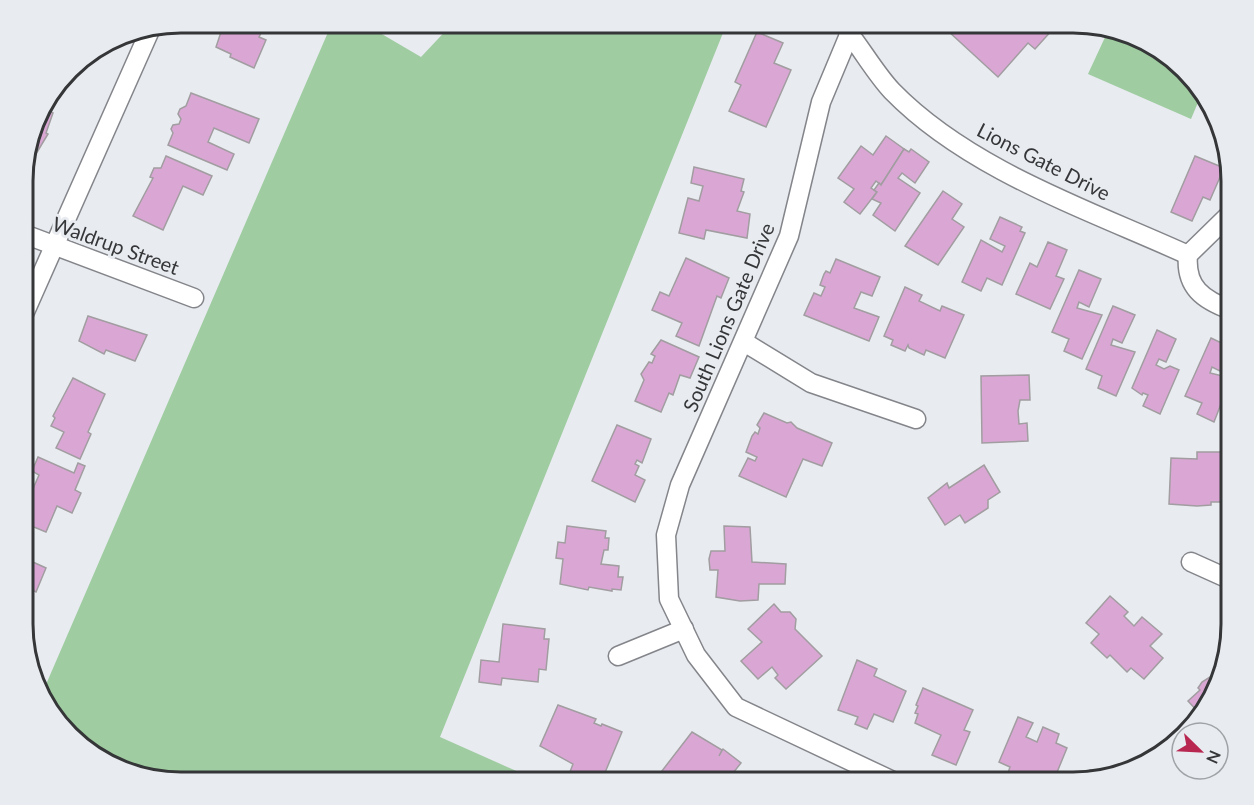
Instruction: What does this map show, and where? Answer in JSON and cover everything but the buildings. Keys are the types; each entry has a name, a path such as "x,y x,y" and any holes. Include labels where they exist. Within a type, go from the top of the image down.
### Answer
{"street":[{"name":"South Lions Gate Drive","path":"849,33 821,102 789,236 680,485 666,535 669,599 696,655 735,707 874,772"},
{"name":"Lions Gate Drive","path":"855,33 892,91 939,130 979,156 1036,186 1188,255"},
{"path":"33,294 147,37"},
{"path":"1221,223 1188,255 1187,270 1193,286 1206,298 1221,305"},
{"name":"Waldrup Street","path":"33,238 194,298"},
{"path":"744,342 811,382 916,419"},
{"path":"1191,562 1221,576"},
{"path":"618,656 684,629"}],"green space":[{"path":"328,33 380,33 421,57 444,33 723,33 440,737 519,772 162,771 133,764 99,747 76,729 46,685"},
{"path":"1105,37 1111,38 1139,48 1155,58 1184,83 1198,102 1191,119 1088,74"}]}
